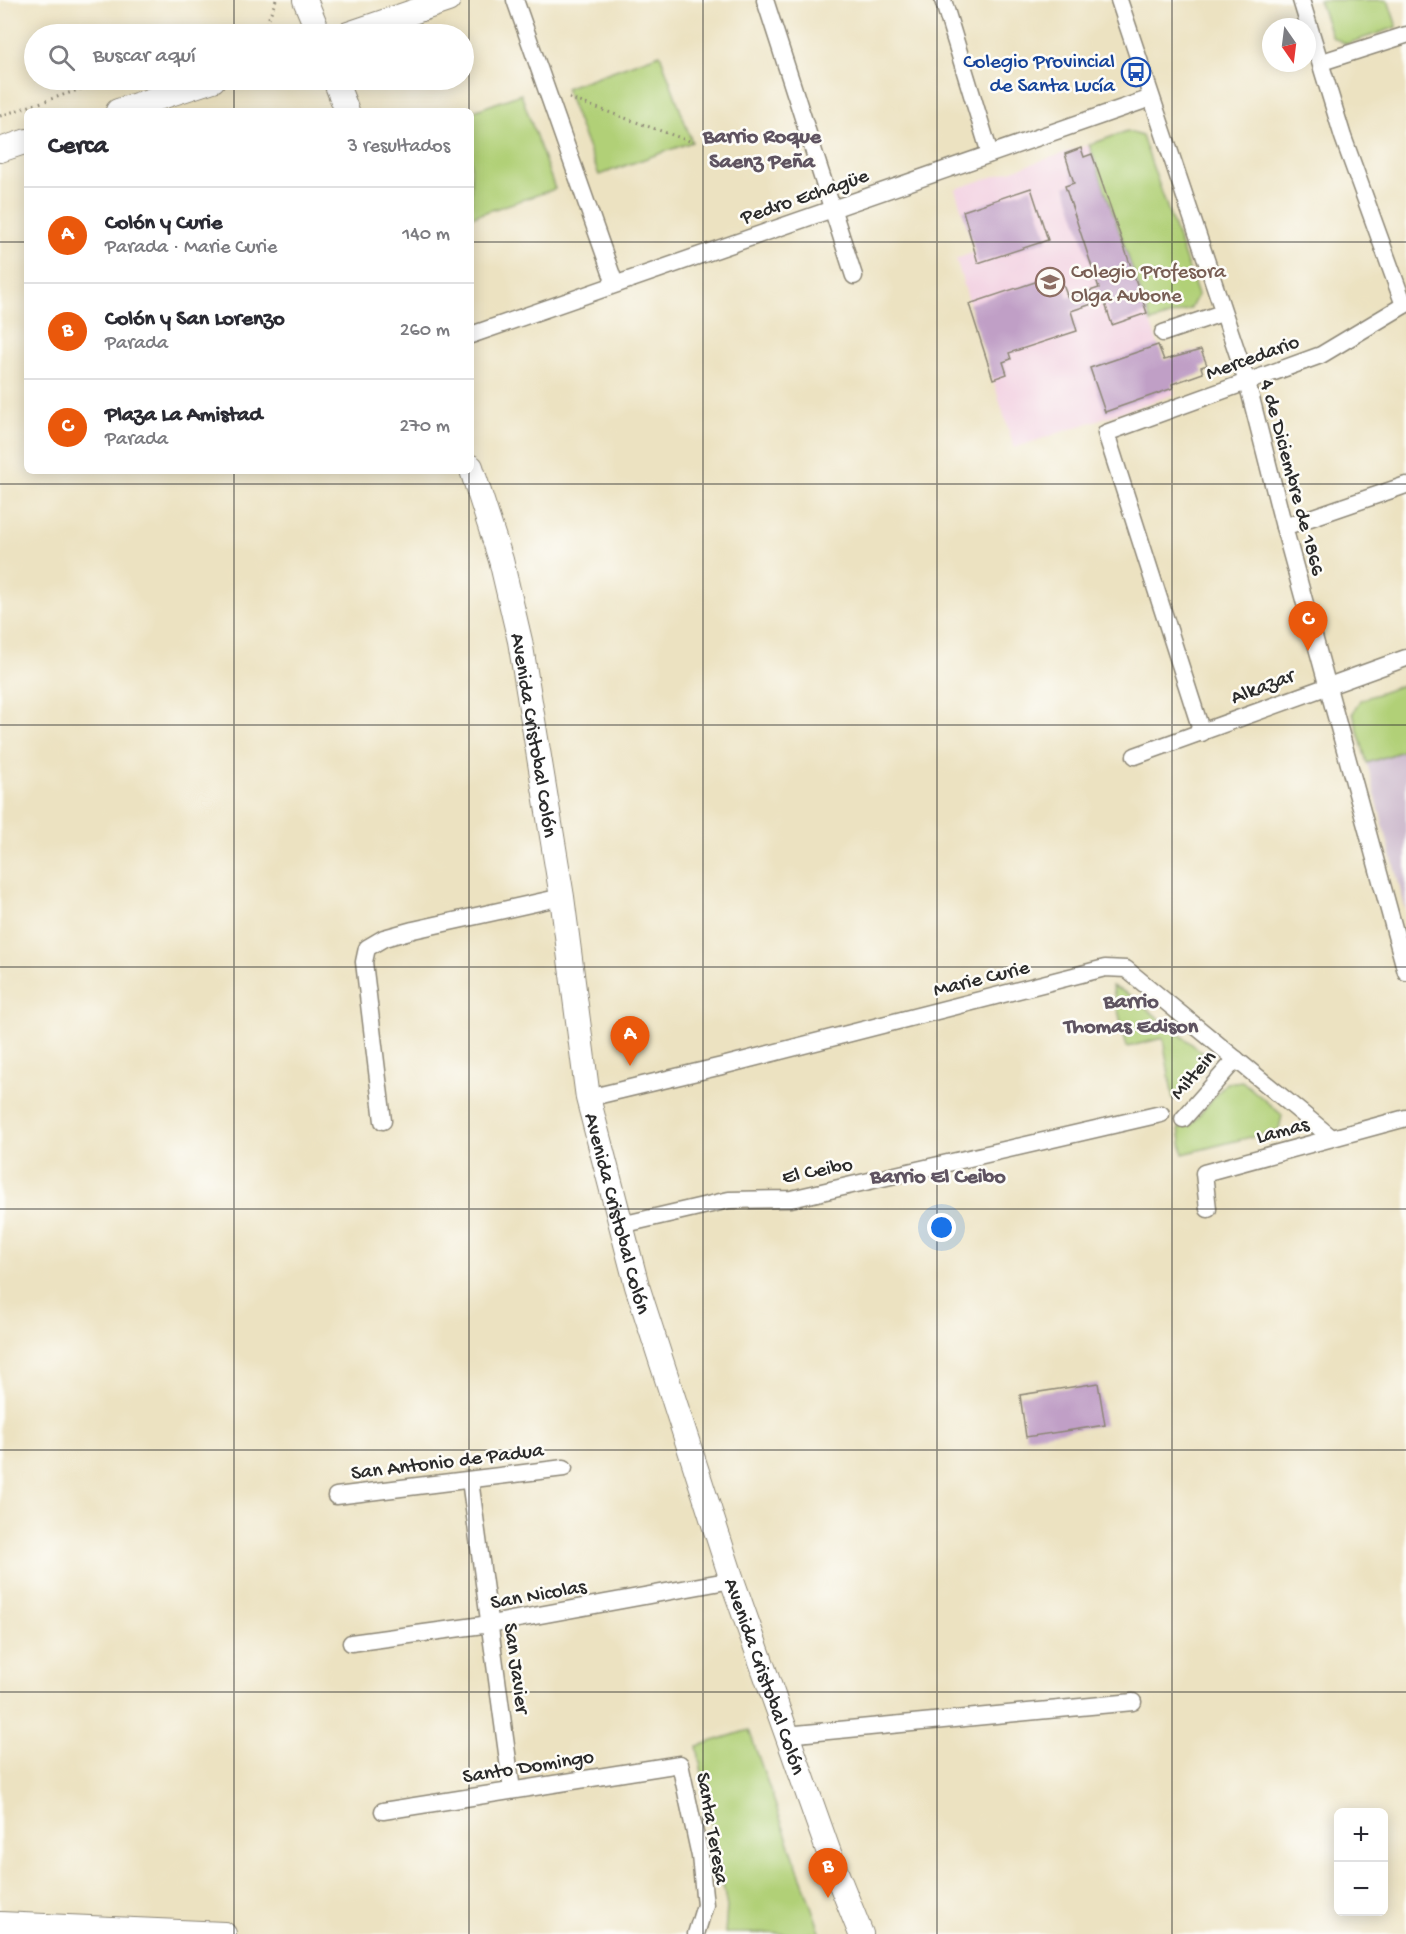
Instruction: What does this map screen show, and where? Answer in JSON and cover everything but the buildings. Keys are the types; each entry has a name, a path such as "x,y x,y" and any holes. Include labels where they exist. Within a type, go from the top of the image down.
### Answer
{"main road":[{"path":"305,0 315,24"},
{"path":"377,24 448,0"},
{"path":"127,108 182,90"},
{"path":"339,90 346,108"},
{"path":"0,150 24,142"},
{"name":"Avenida Cristobal Colón","path":"474,474 501,560 520,641 562,897 588,1098 637,1286 732,1580 786,1736 861,1934"},
{"path":"0,1924 224,1934"}],"street":[{"path":"515,0 615,284"},
{"path":"765,0 854,276"},
{"path":"943,0 990,154"},
{"name":"4 de Diciembre de 1866","path":"1119,0 1247,382 1284,527 1406,972"},
{"path":"1301,0 1322,62 1343,137 1405,305"},
{"path":"1322,62 1406,35"},
{"name":"Pedro Echagüe","path":"474,333 1151,98"},
{"name":"Mercedario","path":"1202,733 1106,433 1321,355 1405,305"},
{"path":"1163,333 1222,313"},
{"path":"1284,527 1406,485"},
{"name":"Alkazar","path":"1136,756 1406,658"},
{"path":"383,1121 363,962 366,948 384,938 413,930 562,897"},
{"name":"Marie Curie","path":"588,1098 1105,968 1126,969 1332,1138"},
{"name":"Miltein","path":"1183,1119 1236,1059"},
{"name":"El Ceibo","path":"621,1225 729,1200 790,1199 1161,1114"},
{"name":"Lamas","path":"1208,1209 1204,1173 1406,1118"},
{"name":"San Antonio de Padua","path":"336,1496 564,1468"},
{"name":"San Javier","path":"470,1480 512,1790"},
{"name":"San Nicolas","path":"351,1643 490,1624 732,1580"},
{"path":"786,1736 1133,1702"},
{"name":"Santo Domingo","path":"383,1811 680,1764"},
{"name":"Santa Teresa","path":"680,1764 700,1856 705,1905 696,1934"}],"path":[{"path":"266,24 276,0"},
{"path":"0,116 78,90"},
{"path":"569,98 692,142"}],"shaded area":[{"name":"Colegio Profesora Olga Aubone","path":"1089,145 1175,394 1014,448 956,259 975,252 955,189"},
{"path":"1406,750 1406,911 1367,763"}],"green space":[{"path":"1319,0 1388,0 1397,27 1346,44 1332,37"},
{"path":"660,54 692,142 599,175 565,88"},
{"path":"521,94 555,189 474,216 474,111"},
{"path":"1127,131 1142,136 1198,295 1190,309 1151,322 1089,145"},
{"path":"1406,684 1406,750 1367,763 1353,713 1360,700"},
{"path":"1112,986 1128,994 1203,1053 1204,1068 1180,1098 1173,1099 1163,1038 1127,1047"},
{"path":"1242,1081 1282,1115 1279,1130 1183,1154 1179,1128 1191,1125 1226,1083"},
{"path":"749,1730 821,1934 725,1933 727,1907 697,1746"}],"place":[{"name":"Colegio Provincial de Santa Lucía","path":"1136,72"},
{"name":"Colegio Profesora Olga Aubone","path":"1050,282"},
{"name":"Plaza La Amistad","path":"1308,651"},
{"name":"Colón y Curie","path":"630,1066"},
{"name":"Colón y San Lorenzo","path":"828,1898"}],"district":[{"name":"Barrio Roque Saenz Peña","path":"762,146"},
{"name":"Barrio Thomas Edison","path":"1131,1012"},
{"name":"Barrio El Ceibo","path":"938,1174"}]}
